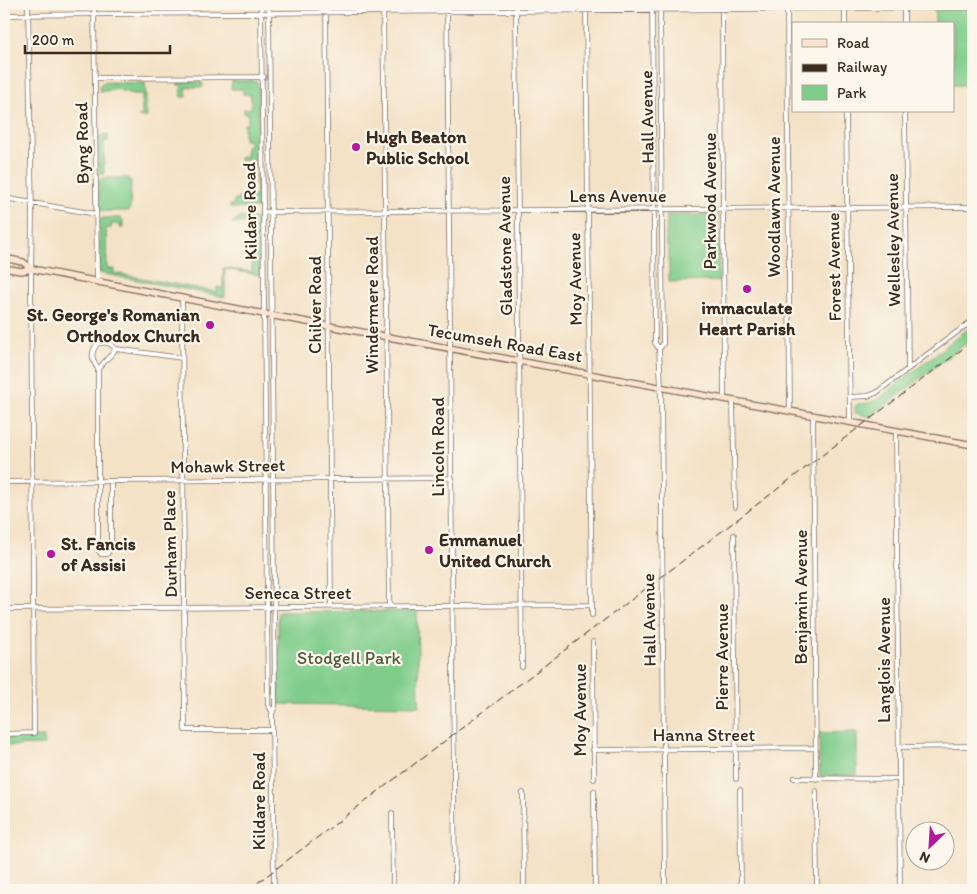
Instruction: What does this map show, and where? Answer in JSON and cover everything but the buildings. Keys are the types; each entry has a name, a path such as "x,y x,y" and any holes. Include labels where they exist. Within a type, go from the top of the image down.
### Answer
{"main road":[{"name":"Tecumseh Road East","path":"4,258 23,262 32,270"},
{"name":"Tecumseh Road East","path":"4,268 20,271 32,270 973,445"}],"street":[{"path":"4,734 34,733 32,203 28,4"},
{"name":"Byng Road","path":"94,4 97,282"},
{"name":"Kildare Road","path":"261,4 268,706 272,711"},
{"name":"Kildare Road","path":"268,4 274,480 275,706 272,711 274,890"},
{"name":"Chilver Road","path":"326,4 331,606"},
{"name":"Windermere Road","path":"383,4 389,606"},
{"name":"Lincoln Road","path":"447,4 455,890"},
{"name":"Gladstone Avenue","path":"516,4 522,667"},
{"name":"Moy Avenue","path":"586,4 592,615"},
{"path":"904,5 904,22"},
{"path":"4,15 586,10 652,6 973,6"},
{"name":"Hall Avenue","path":"652,6 655,343 659,349 660,387 665,890"},
{"name":"Hall Avenue","path":"659,349 663,344 660,6"},
{"name":"Parkwood Avenue","path":"722,6 724,398"},
{"name":"Woodlawn Avenue","path":"787,6 790,410"},
{"path":"845,6 845,22"},
{"path":"95,78 269,77"},
{"name":"Forest Avenue","path":"846,112 850,422"},
{"name":"Wellesley Avenue","path":"905,112 908,369"},
{"path":"4,198 96,214"},
{"name":"Lens Avenue","path":"263,212 973,207"},
{"name":"Durham Place","path":"182,298 186,730 272,730"},
{"path":"850,397 868,396 876,393 973,320"},
{"path":"111,481 111,548 104,555 101,554 98,548 98,369 93,362 93,349 97,344 104,342 111,344 116,349 182,358"},
{"path":"98,369 116,349"},
{"path":"733,400 735,506"},
{"name":"Benjamin Avenue","path":"813,415 816,779"},
{"path":"265,417 273,417"},
{"name":"Langlois Avenue","path":"896,430 900,890"},
{"name":"Mohawk Street","path":"4,482 452,478"},
{"name":"Pierre Avenue","path":"734,535 736,779"},
{"name":"Seneca Street","path":"4,609 592,604"},
{"name":"Moy Avenue","path":"593,642 594,779"},
{"path":"899,747 973,746"},
{"name":"Hanna Street","path":"593,750 815,748"},
{"path":"794,778 899,779"},
{"path":"740,790 741,890"},
{"path":"594,791 595,890"},
{"path":"816,791 818,890"},
{"path":"523,793 524,890"},
{"path":"392,812 393,890"}],"green space":[{"path":"969,9 973,12 973,85 954,85 954,22 935,22 935,10"},
{"path":"232,81 255,81 258,83 258,169 255,169 255,160 240,160 240,157 246,157 246,147 249,146 249,140 244,140 244,124 248,124 248,113 244,113 244,109 251,109 251,95 243,94 243,89 231,89"},
{"path":"104,82 145,83 147,117 138,117 142,115 142,94 132,94 117,89 100,92 99,86"},
{"path":"178,82 202,82 203,87 186,87 187,97 181,97 182,85 178,85"},
{"path":"108,134 108,141 104,141 104,175 99,172 98,138"},
{"path":"256,174 259,174 257,208 230,208 234,200 239,200 239,197 256,196"},
{"path":"102,178 127,178 131,181 130,208 128,211 103,211 99,208 99,181"},
{"path":"667,215 718,215 719,281 669,282 669,250 666,242"},
{"path":"103,218 121,218 123,220 123,228 120,228 120,224 112,224 111,228 106,228 107,269 114,269 114,273 217,292 217,287 223,288 223,268 252,272 252,223 232,223 239,218 257,218 259,221 260,275 225,269 225,297 100,273 99,220"},
{"path":"973,325 973,338 870,417 855,413 857,404 869,403 878,399"},
{"name":"Stodgell Park","path":"417,611 419,706 279,704 278,612"},
{"path":"857,732 857,775 820,776 819,733"},
{"path":"44,737 44,745 4,746 4,738"}],"railway":[{"path":"248,890 973,341"}],"place":[{"name":"Hugh Beaton Public School","path":"356,147"},
{"name":"immaculate Heart Parish","path":"747,289"},
{"name":"St. George's Romanian Orthodox Church","path":"210,325"},
{"name":"Emmanuel United Church","path":"429,550"},
{"name":"St. Fancis of Assisi","path":"51,554"}]}
